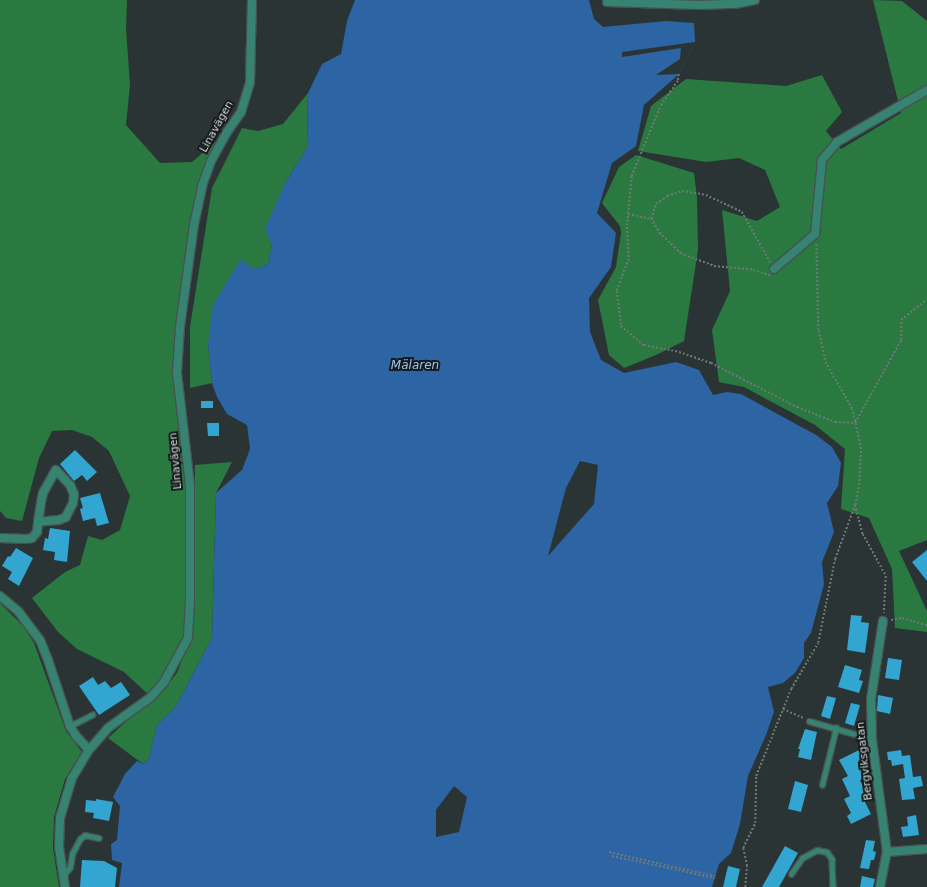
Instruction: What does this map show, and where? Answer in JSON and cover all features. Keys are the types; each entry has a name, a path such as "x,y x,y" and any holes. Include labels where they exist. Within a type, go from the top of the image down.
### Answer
{"street":[{"name":"Linavägen","path":"65,887 59,847 60,818 72,778 89,750 108,728 151,697 164,682 188,638 190,605 190,485 177,372 180,327 194,225 202,186 212,161 241,112 250,82 252,0"},
{"path":"607,2 699,5 735,4 755,0"},
{"path":"774,269 815,234 822,160 837,142 927,90"},
{"path":"0,538 26,539 32,538 37,532 38,522 44,493 56,470 70,485 74,494 73,503 66,517 59,520 38,522"},
{"path":"0,596 18,611 40,640 70,726 76,736 89,750"},
{"name":"Bergviksgatan","path":"880,887 887,852 872,739 871,699 883,620"},
{"path":"887,852 927,849"}],"lane":[{"path":"70,726 92,715"},
{"path":"809,721 872,739"},
{"path":"822,785 836,728"},
{"path":"63,876 70,867 72,854 80,839 85,835 99,838"},
{"path":"792,874 802,858 817,850 827,852 832,859 833,887"}],"path":[{"path":"679,74 678,81 660,108 632,176 627,227 630,259 617,291 621,326 644,345 679,352 712,363 797,406 835,422 855,423"},
{"path":"628,214 651,219 660,234 681,254 716,267 752,270 770,276 774,269 742,212 706,195 682,191 667,196 656,204 651,219"},
{"path":"745,887 747,866 743,848 755,823 756,776 791,689 818,643 835,560 855,505 859,485 860,449 852,409 826,364 818,330 815,234"},
{"path":"855,423 901,340 901,320 927,299"},
{"path":"855,505 863,534 886,576 883,620 902,618 927,626"},
{"path":"783,709 809,721"},
{"path":"609,852 715,877 612,856"}],"green space":[{"path":"0,0 127,0 126,28 130,85 126,125 160,163 192,162 227,132 202,186 177,372 190,485 188,638 151,697 124,672 77,649 58,632 32,598 65,572 80,565 88,536 102,540 120,530 130,496 109,451 92,437 72,430 52,431 39,458 22,521 6,518 0,511"},
{"path":"873,0 902,1 927,21 927,540 899,551 927,611 927,632 895,628 892,569 869,518 841,509 845,449 815,425 744,387 719,382 712,330 730,291 722,210 757,221 780,207 765,170 739,158 706,162 638,151 651,106 686,79 786,86 822,75 842,112 826,131 841,149 901,113"},
{"path":"308,93 307,148 285,183 268,264 255,269 240,261 208,344 212,383 190,388 190,327 212,188 242,128 258,131 283,124"},
{"path":"636,155 694,173 697,197 698,250 684,341 656,355 624,368 609,355 598,300 616,267 621,233 620,226 602,203 619,167"},
{"path":"232,462 216,493 212,638 176,706 157,725 149,759 143,764 108,738 131,717 154,701 177,673 194,628 195,465"},
{"path":"0,603 24,627 34,643 66,731 82,752 65,779 54,817 53,848 59,887 0,887"}],"water":[{"name":"Mälaren","path":"355,0 589,0 594,19 603,27 666,21 694,23 695,42 679,74 644,105 636,146 612,163 597,213 616,233 611,267 589,298 590,332 601,360 624,373 676,362 699,370 713,395 727,392 741,394 816,435 832,447 841,463 838,486 827,503 834,532 822,562 824,584 811,633 804,643 804,658 795,673 783,683 768,687 774,712 766,735 748,776 740,824 731,853 719,864 712,887 119,887 122,863 112,860 111,844 117,840 120,806 113,797 125,774 137,761 143,764 149,759 157,725 176,706 212,638 216,493 242,470 250,449 247,425 227,414 217,397 212,383 208,344 213,305 240,260 255,269 268,264 272,245 265,229 285,183 307,148 308,93 322,64 341,54 347,21","holes":["580,461 598,465 594,504 548,556 566,488","454,786 467,797 459,832 436,837 436,810"]}],"pier":[{"path":"695,42 679,74 656,75 680,59 681,48 622,57 622,52"}],"building":[{"path":"201,401 213,401 213,408 201,408"},
{"path":"207,423 219,423 219,436 208,436"},
{"path":"75,450 97,472 87,481 82,475 74,481 60,464"},
{"path":"100,493 109,523 97,526 95,518 83,521 80,509 83,508 80,498"},
{"path":"50,528 70,531 67,562 54,560 55,552 43,550 45,538 48,539"},
{"path":"16,548 33,558 19,586 8,579 12,572 2,566 8,556 10,557"},
{"path":"927,550 927,581 912,562"},
{"path":"851,615 862,616 861,622 869,623 865,653 847,650"},
{"path":"888,658 902,660 899,680 885,678"},
{"path":"845,665 862,670 859,680 863,681 859,693 838,687"},
{"path":"93,677 98,685 105,681 111,688 121,682 130,695 99,715 79,686"},
{"path":"878,695 893,698 890,714 877,711"},
{"path":"827,696 836,698 830,719 821,716"},
{"path":"851,703 860,705 854,726 845,723"},
{"path":"805,729 817,732 811,760 798,757 800,749 798,749"},
{"path":"859,750 863,758 858,761 866,777 860,780 868,797 864,800 871,814 851,824 847,816 851,813 844,799 850,796 842,779 848,776 839,760"},
{"path":"901,750 902,756 910,755 913,777 921,776 923,786 913,788 915,799 902,800 899,779 905,778 903,764 892,766 891,760 888,760 887,752"},
{"path":"795,781 808,785 801,812 788,809"},
{"path":"96,799 113,802 109,821 93,818 94,813 85,812 86,800 96,801"},
{"path":"916,815 919,835 903,837 901,827 908,826 907,817"},
{"path":"866,840 875,841 873,851 876,852 874,860 871,860 869,869 860,868"},
{"path":"785,846 798,853 779,887 762,887"},
{"path":"82,860 104,861 117,868 115,887 80,887"},
{"path":"728,866 740,869 736,887 723,887"},
{"path":"862,876 875,879 873,887 860,887"}]}
